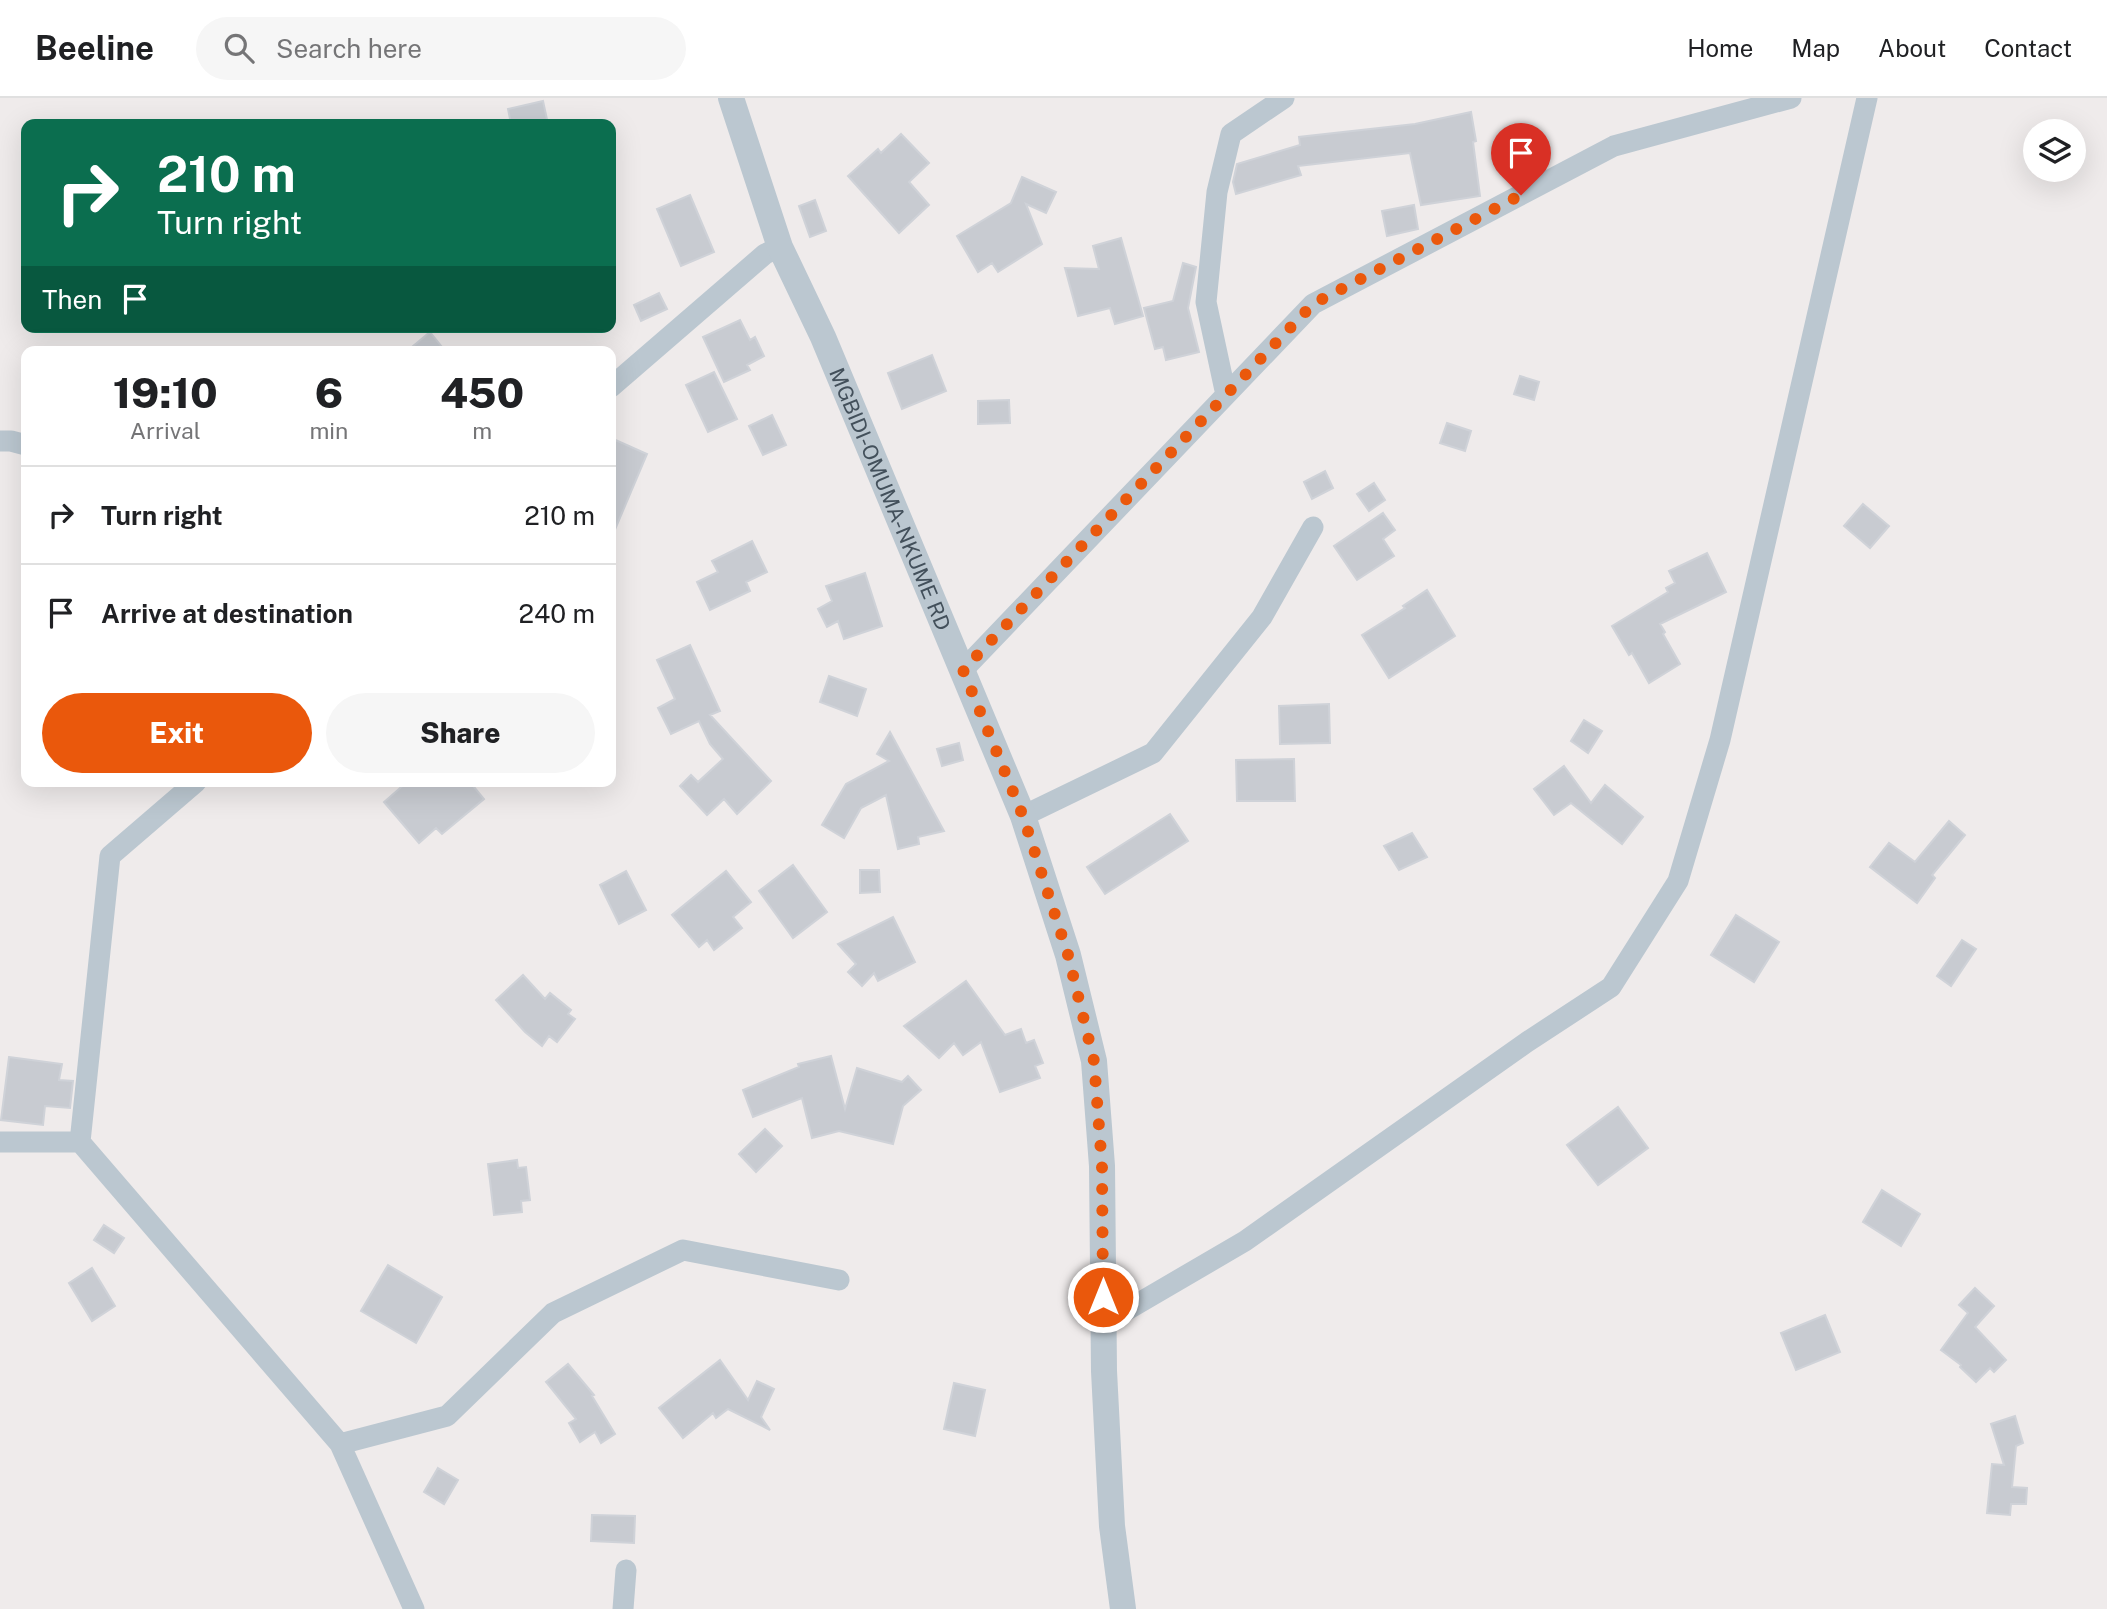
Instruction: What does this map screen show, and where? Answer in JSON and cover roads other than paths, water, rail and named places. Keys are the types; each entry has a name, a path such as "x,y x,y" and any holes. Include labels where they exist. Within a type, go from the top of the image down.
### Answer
{"street":[{"name":"MGBIDI-OMUMA-NKUME RD","path":"731,98 780,247 823,337 1023,816 1068,955 1094,1061 1102,1166 1103,1324 1112,1526 1124,1609"},
{"path":"1226,395 1206,302 1217,192 1231,134 1284,98"},
{"path":"963,670 1313,304 1614,146 1791,98"},
{"path":"1103,1324 1245,1241 1516,1050 1611,987 1678,880 1720,740 1867,98"},
{"path":"616,383 765,254 780,247"},
{"path":"0,441 11,440 21,443"},
{"path":"1023,816 1153,753 1262,617 1313,527"},
{"path":"190,787 110,856 80,1142 340,1444 414,1609"},
{"path":"0,1142 80,1142"},
{"path":"340,1444 447,1416 553,1312 683,1250 839,1280"},
{"path":"624,1609 626,1570"}]}
